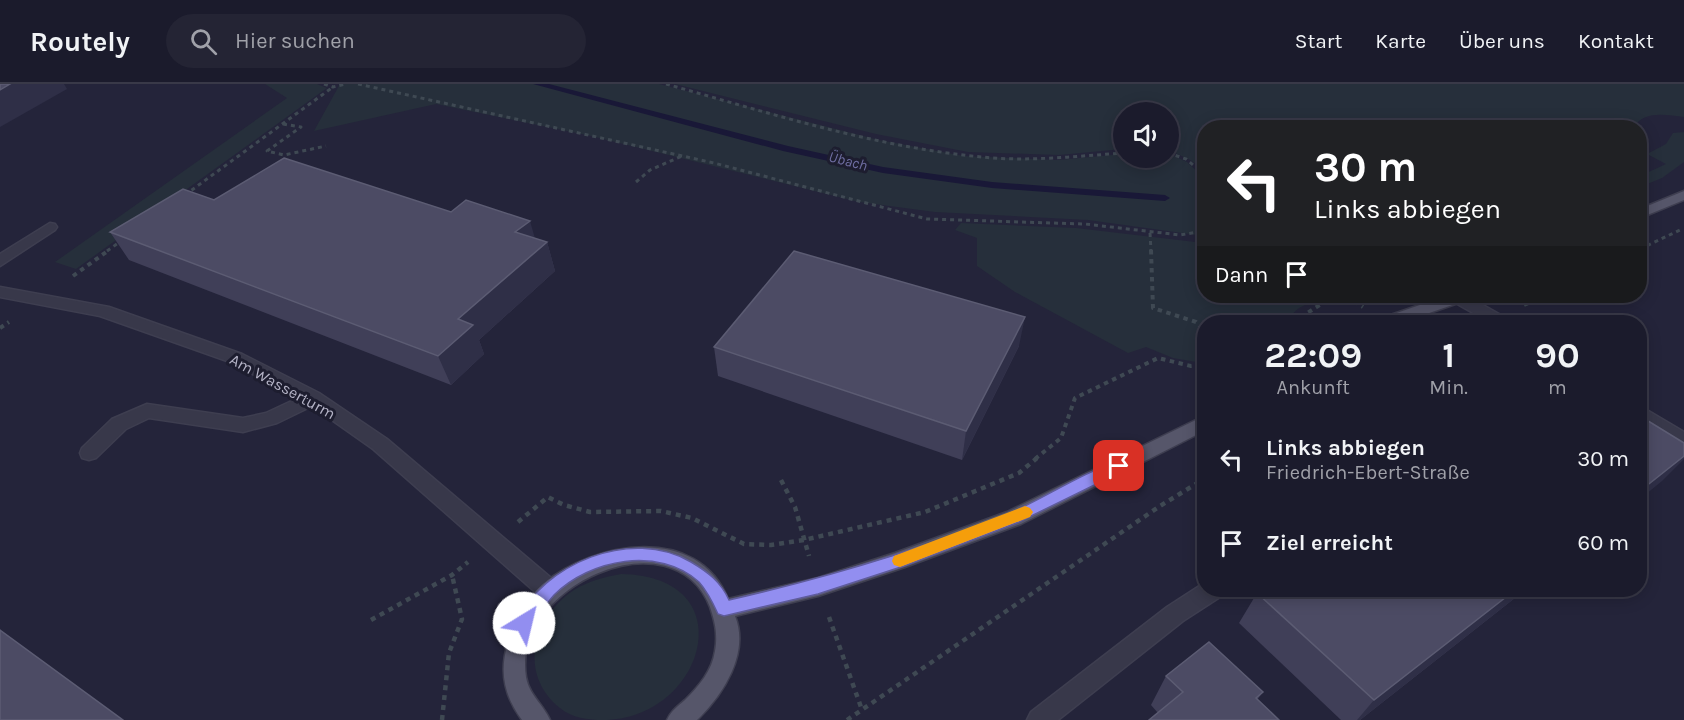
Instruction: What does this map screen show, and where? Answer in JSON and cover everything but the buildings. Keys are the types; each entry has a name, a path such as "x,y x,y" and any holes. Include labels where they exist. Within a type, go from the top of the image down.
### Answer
{"main road":[{"path":"1647,211 1684,195"},
{"path":"1407,315 1440,303"},
{"path":"724,609 828,584 1014,518 1197,426"},
{"path":"538,720 531,714 518,692 513,666 517,639 524,623 549,590 574,571 609,558 655,555 675,561 704,578 720,598 729,635 725,660 708,693 679,720"}],"street":[{"path":"0,261 50,227"},
{"name":"Am Wasserturm","path":"0,292 103,311 236,358 313,398 380,444 549,590"},
{"path":"1470,303 1489,315"},
{"path":"89,453 119,424 147,411 243,425 271,418 313,398"},
{"path":"1647,417 1684,441"},
{"path":"1039,720 1175,614 1201,597"}],"path":[{"path":"324,84 333,87"},
{"path":"177,200 333,87 345,84"},
{"path":"358,84 683,156 927,219 1085,224 1180,235 1197,232"},
{"path":"666,84 877,138 965,155 1058,158 1113,154"},
{"path":"282,124 301,127 267,151 284,155 326,146"},
{"path":"636,182 650,170 683,156"},
{"path":"1179,157 1186,159 1197,168"},
{"path":"1647,246 1684,228"},
{"path":"1150,233 1153,308 1197,322"},
{"path":"40,298 129,235"},
{"path":"1304,315 1323,303"},
{"path":"494,543 548,497 564,505 590,512 661,511 692,518 744,544 804,540 925,512 1019,473 1061,438 1075,398 1158,358 1197,366"},
{"path":"847,720 1150,512 1197,483"},
{"path":"371,620 452,575 462,618 449,653 442,720"}],"shaded area":[{"path":"265,84 317,84 327,88 76,269 55,262 287,98"},
{"path":"340,84 659,84 879,140 964,156 1058,160 1113,155 1113,168 1179,168 1179,158 1197,171 1197,235 1088,220 935,212 859,202 591,136 436,104 314,131"},
{"path":"675,84 1684,84 1684,117 1656,115 1640,120 1197,120 1197,165 1179,155 1179,102 1113,102 1113,150 1059,155 968,152 876,134"},
{"path":"1684,132 1684,162 1662,178 1647,184 1647,173 1666,164 1647,154 1666,144 1673,133"},
{"path":"961,223 1076,228 1197,242 1197,303 1309,303 1291,315 1197,315 1197,362 1173,358 1146,347 1128,353 1015,292 977,266 977,238 955,230"},
{"path":"621,574 661,581 686,598 698,621 698,648 687,674 667,697 638,714 603,720 575,716 560,708 547,694 539,679 535,663 535,647 540,631 548,615 574,590 585,584"}],"waterway":[{"name":"Übach","path":"538,84 787,149 883,170 992,185 1165,198"}],"slow traffic":[{"path":"900,561 1025,512"}],"route":[{"path":"524,623 549,590 574,571 609,558 655,555 675,561 693,569 704,578 720,598 724,609 818,587 898,561 1014,518 1119,466"}]}
